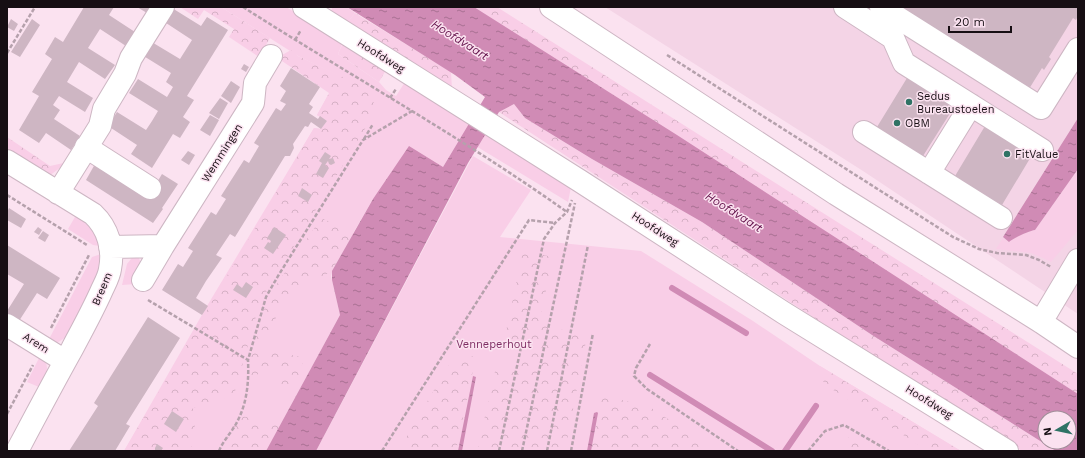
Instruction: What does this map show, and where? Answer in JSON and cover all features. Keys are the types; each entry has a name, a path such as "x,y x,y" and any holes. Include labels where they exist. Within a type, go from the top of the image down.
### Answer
{"street":[{"path":"58,193 100,126 104,109 125,74 131,58 163,7"},
{"name":"Hoofdweg","path":"304,7 464,107 784,313 1007,451"},
{"path":"551,7 836,194 1041,322 1078,347"},
{"path":"845,7 893,38 904,63 1042,150"},
{"path":"881,7 1041,108 1078,49"},
{"name":"Wemmingen","path":"143,288 163,246 253,103 255,83 271,56"},
{"path":"929,173 971,105"},
{"path":"864,132 1001,218"},
{"path":"86,147 150,188"},
{"name":"Breem","path":"7,161 93,214 103,224 107,233 101,248 111,264 108,275 89,317 17,451"},
{"path":"101,248 163,246"},
{"path":"1041,322 1072,269"},
{"name":"Arem","path":"7,325 65,361"}],"path":[{"path":"7,53 35,7"},
{"path":"244,7 447,133 532,187 567,212 555,223 544,238 526,317 499,451"},
{"path":"665,54 953,237 979,249 997,253 1026,255 1072,269"},
{"path":"363,140 412,111"},
{"path":"219,451 236,424 247,397 249,382 248,360 266,297 373,124"},
{"path":"522,451 580,181"},
{"path":"7,195 86,244 101,248 48,334"},
{"path":"382,451 529,220 555,223"},
{"path":"547,451 588,245"},
{"path":"143,288 248,360"},
{"path":"570,451 594,333"},
{"path":"650,344 636,368 634,376 647,389 738,451"},
{"path":"7,414 35,361"},
{"path":"808,451 826,431 844,425 889,451"}],"shaded area":[{"path":"605,7 1078,7 1078,314 863,171"}],"green space":[{"path":"180,7 221,7 270,38 259,57 229,37 234,29 204,10 198,19"},
{"path":"221,7 286,7 343,42 338,54 379,82 386,90 396,96 405,82 571,187 568,202 461,137 443,167 373,199 334,266 331,276 340,315 266,451 124,451 207,306 314,128 321,129 327,121 317,115 339,76 298,56"},
{"path":"333,7 347,7 355,13 347,23 331,10"},
{"path":"473,7 497,7 1078,374 1078,394"},
{"path":"355,13 451,72 452,89 347,23"},
{"path":"342,45 386,70 379,82 338,54"},
{"path":"291,50 298,56 366,88 377,109 260,302 234,395 193,408 195,425 191,451 124,451 314,128 321,129 327,121 317,115 329,93 279,59 282,55"},
{"path":"514,104 525,118 592,159 702,222 872,335 1037,439 1037,450 1056,451 1022,451 908,379 499,112"},
{"path":"7,137 50,166 68,162 49,176 7,149"},
{"name":"Venneperhout","path":"473,156 531,190 500,237 641,251 753,321 820,366 961,451 316,451"},
{"path":"1078,169 1078,230 1051,262 1031,253 996,249 1003,238 1009,242 1017,236 1035,230"},
{"path":"75,217 78,217 88,226 94,233 100,246 93,245 68,229"},
{"path":"321,218 354,233 332,271 288,294 260,349 307,358 299,368 300,382 293,388 277,383 292,375 284,366 246,378 253,346 265,306 275,287"},
{"path":"523,251 553,257 539,324 587,336 565,451 477,451 496,367 521,366 524,349 504,341"},
{"path":"101,254 98,274 66,337 57,343 47,343 92,257"},
{"path":"135,254 140,260 141,264 136,284 122,285 127,264"},
{"path":"40,356 46,364 47,371 39,387 27,382"},
{"path":"476,356 456,451 398,451 453,358"},
{"path":"820,366 961,451 928,451 824,384"},
{"path":"602,395 650,407 716,451 591,451"},
{"path":"235,414 280,426 266,451 223,451"},
{"path":"849,437 870,451 835,451"}],"water":[{"name":"Hoofdvaart","path":"347,7 474,7 677,135 1078,394 1078,451 1054,450 1077,450 1077,410 1037,410 1037,439 872,335 702,222 592,159 525,118 514,104 499,112 468,163 316,451 266,451 340,315 332,280 332,271 373,199 409,146 443,167 485,97 455,75"},
{"path":"1078,118 1078,169 1035,230 1021,235 1009,242 1003,237"},
{"path":"473,376 476,377 462,451 458,451"},
{"path":"597,412 591,451 587,451 594,413"}],"building":[{"path":"84,7 114,7 109,15 135,32 126,46 100,29 88,48 115,65 105,79 79,62 67,82 93,98 85,112 59,96 53,105 60,110 54,119 80,136 71,150 46,133 39,143 19,130 39,96 32,92 52,59 45,54 55,37 63,42"},
{"path":"137,7 151,7 147,13"},
{"path":"897,7 1078,7 1078,16 1076,20 1073,18 1049,57 1051,59 1044,70 1042,68 1029,89"},
{"path":"172,8 201,26 207,17 228,30 187,96 194,100 183,117 190,122 180,138 173,134 152,168 131,154 137,145 108,126 117,112 146,130 152,121 158,111 129,93 138,79 167,97 173,87 166,82 171,73 142,55 150,41 180,59 192,40 163,21"},
{"path":"11,19 18,24 14,31 7,27"},
{"path":"32,19 40,25 20,57 11,52"},
{"path":"244,64 249,67 246,72 241,69"},
{"path":"291,68 320,87 309,104 313,107 309,113 318,119 320,116 327,121 321,129 311,122 308,127 305,126 293,144 294,148 290,156 285,156 235,237 230,234 216,255 222,258 196,298 208,306 202,315 162,290 178,264 183,267 193,251 188,248 211,212 216,215 226,199 221,196 244,160 249,163 259,146 254,143 276,108 281,111 286,104 280,101 286,91 280,86"},
{"path":"907,78 954,107 923,156 877,127"},
{"path":"231,81 240,87 231,103 221,96"},
{"path":"220,98 228,103 219,119 209,113"},
{"path":"210,115 219,120 210,136 200,130"},
{"path":"985,126 1032,155 1002,205 955,176"},
{"path":"188,151 195,155 189,165 181,160"},
{"path":"325,152 331,156 329,159 333,158 335,163 331,165 328,161 325,165 329,168 323,178 316,174 322,163 319,161"},
{"path":"95,164 153,189 162,174 178,184 153,223 86,180"},
{"path":"302,188 312,195 308,202 298,196"},
{"path":"9,208 26,219 21,228 7,220 7,212"},
{"path":"38,227 42,230 39,235 34,232"},
{"path":"274,227 286,235 273,254 264,248 268,242 270,243 271,241 267,238"},
{"path":"43,231 49,235 45,242 38,238"},
{"path":"7,245 60,278 47,299 37,293 19,321 7,313 7,311 24,284 7,274"},
{"path":"246,282 253,287 246,298 233,290 237,284 242,288"},
{"path":"148,317 180,338 126,424 130,426 115,451 69,451 98,406 94,403"},
{"path":"172,411 184,419 176,432 164,424"},
{"path":"157,444 163,448 161,451 155,451"}],"waterway":[{"path":"672,288 746,333"},
{"path":"650,375 772,451"},
{"path":"785,451 816,406"}],"place":[{"name":"Sedus Bureaustoelen","path":"909,102"},
{"name":"OBM","path":"897,123"},
{"name":"FitValue","path":"1007,154"}]}
